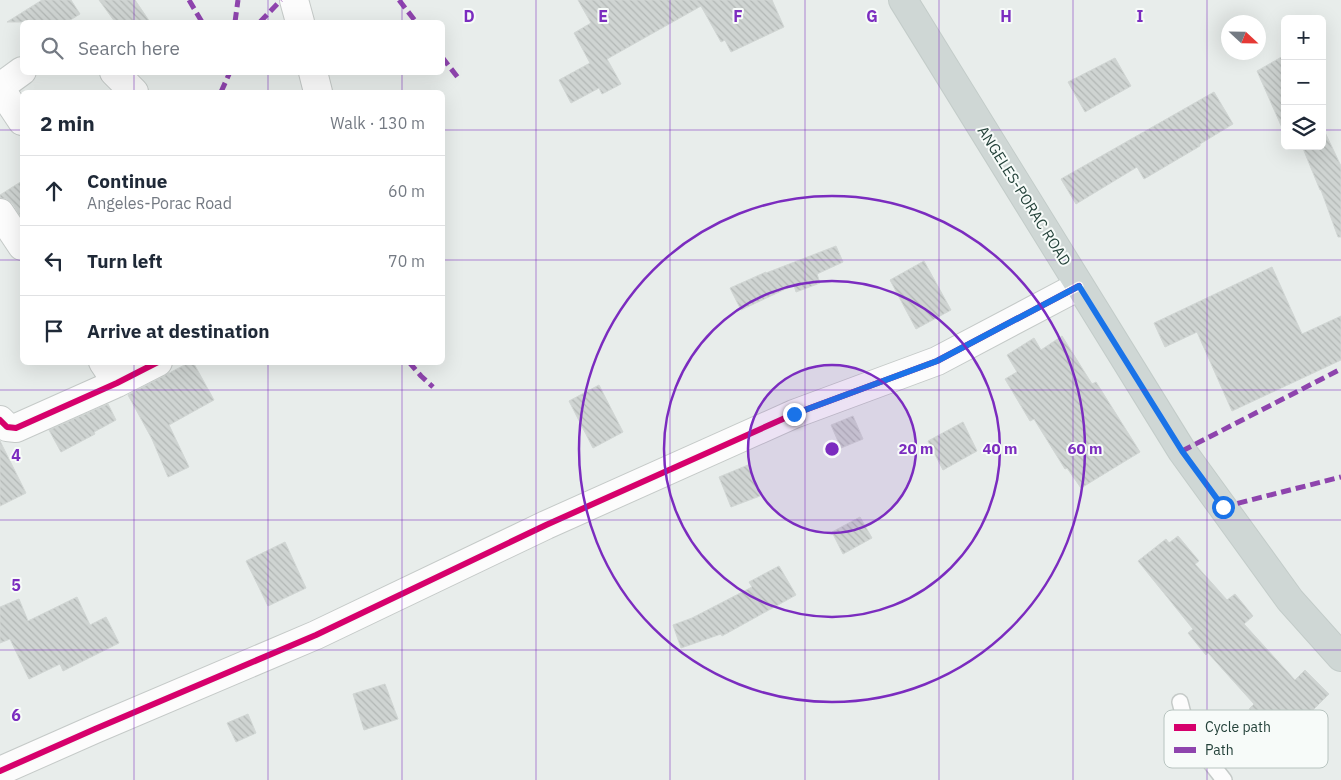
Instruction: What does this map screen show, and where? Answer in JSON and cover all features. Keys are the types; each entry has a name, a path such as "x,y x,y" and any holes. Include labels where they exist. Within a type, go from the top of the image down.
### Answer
{"main road":[{"name":"ANGELES-PORAC ROAD","path":"903,0 1182,451 1290,600 1341,657"}],"street":[{"path":"294,0 299,20"},
{"path":"20,73 0,88 20,118"},
{"path":"117,75 132,90"},
{"path":"314,75 318,90"},
{"path":"0,213 20,243"},
{"path":"0,771 316,636 546,525 786,418 937,361 1079,286"},
{"path":"0,420 7,427 16,428 110,373 145,365"}],"lane":[{"path":"1180,702 1182,710"},
{"path":"1215,768 1224,780"}],"building":[{"path":"42,0 71,0 80,14 70,20 20,20 20,22 7,22"},
{"path":"99,0 135,0 149,20 114,20"},
{"path":"578,0 772,0 784,27 731,52 725,40 721,42 701,6 607,59 621,84 602,94 599,88 571,103 559,80 590,63 574,33 591,23"},
{"path":"1281,57 1281,125 1257,71"},
{"path":"1115,58 1131,86 1085,112 1068,82"},
{"path":"1214,92 1233,124 1144,179 1137,167 1076,204 1061,179"},
{"path":"1326,134 1341,166 1341,237 1338,237 1304,150 1326,150"},
{"path":"20,182 20,216 13,204 7,199 0,198 0,195"},
{"path":"836,246 843,262 817,274 820,283 796,292 794,285 741,310 730,288 766,272"},
{"path":"924,261 951,310 916,329 890,280"},
{"path":"1272,267 1302,334 1341,316 1341,360 1232,411 1197,332 1165,347 1154,323"},
{"path":"1062,336 1092,384 1096,382 1140,452 1081,488 1067,468 1065,469 1034,419 1030,421 1005,379 1017,372 1007,355 1034,338 1041,350"},
{"path":"184,365 195,365 214,400 169,425 189,467 168,477 152,439 128,395"},
{"path":"599,385 623,432 593,448 569,401"},
{"path":"108,404 116,420 94,432 95,434 61,452 49,430"},
{"path":"853,416 863,439 841,448 831,425"},
{"path":"963,422 977,451 943,470 928,441"},
{"path":"0,441 26,493 0,506"},
{"path":"748,465 760,496 731,507 719,477"},
{"path":"860,517 872,538 843,554 832,532"},
{"path":"1178,536 1199,561 1195,564 1227,600 1235,594 1253,616 1244,624 1295,680 1305,670 1329,694 1313,710 1249,709 1254,704 1208,653 1206,655 1188,633 1193,629 1138,561 1166,539 1169,543"},
{"path":"285,542 306,588 268,606 246,561"},
{"path":"779,566 796,595 722,636 721,634 681,648 673,625 692,618 752,587 749,582"},
{"path":"77,597 90,625 106,617 119,643 63,671 60,664 29,679 10,639 0,643 0,607 19,599 28,621"},
{"path":"385,684 398,719 364,730 353,694"},
{"path":"248,714 256,733 236,742 227,723"}],"marked path":[{"path":"189,0 201,20"},
{"path":"235,20 238,0"},
{"path":"262,20 281,0"},
{"path":"399,0 414,20"},
{"path":"445,61 459,79"},
{"path":"222,90 229,75"},
{"path":"412,365 433,387"},
{"path":"1182,451 1341,369"},
{"path":"1223,507 1341,477"}],"cycle path":[{"path":"0,771 316,635 546,525 794,414 937,361 1079,286"},
{"path":"0,420 7,427 16,428 117,383 152,365"}],"route":[{"path":"794,414 937,361 1079,286 1182,451 1223,507"}]}
